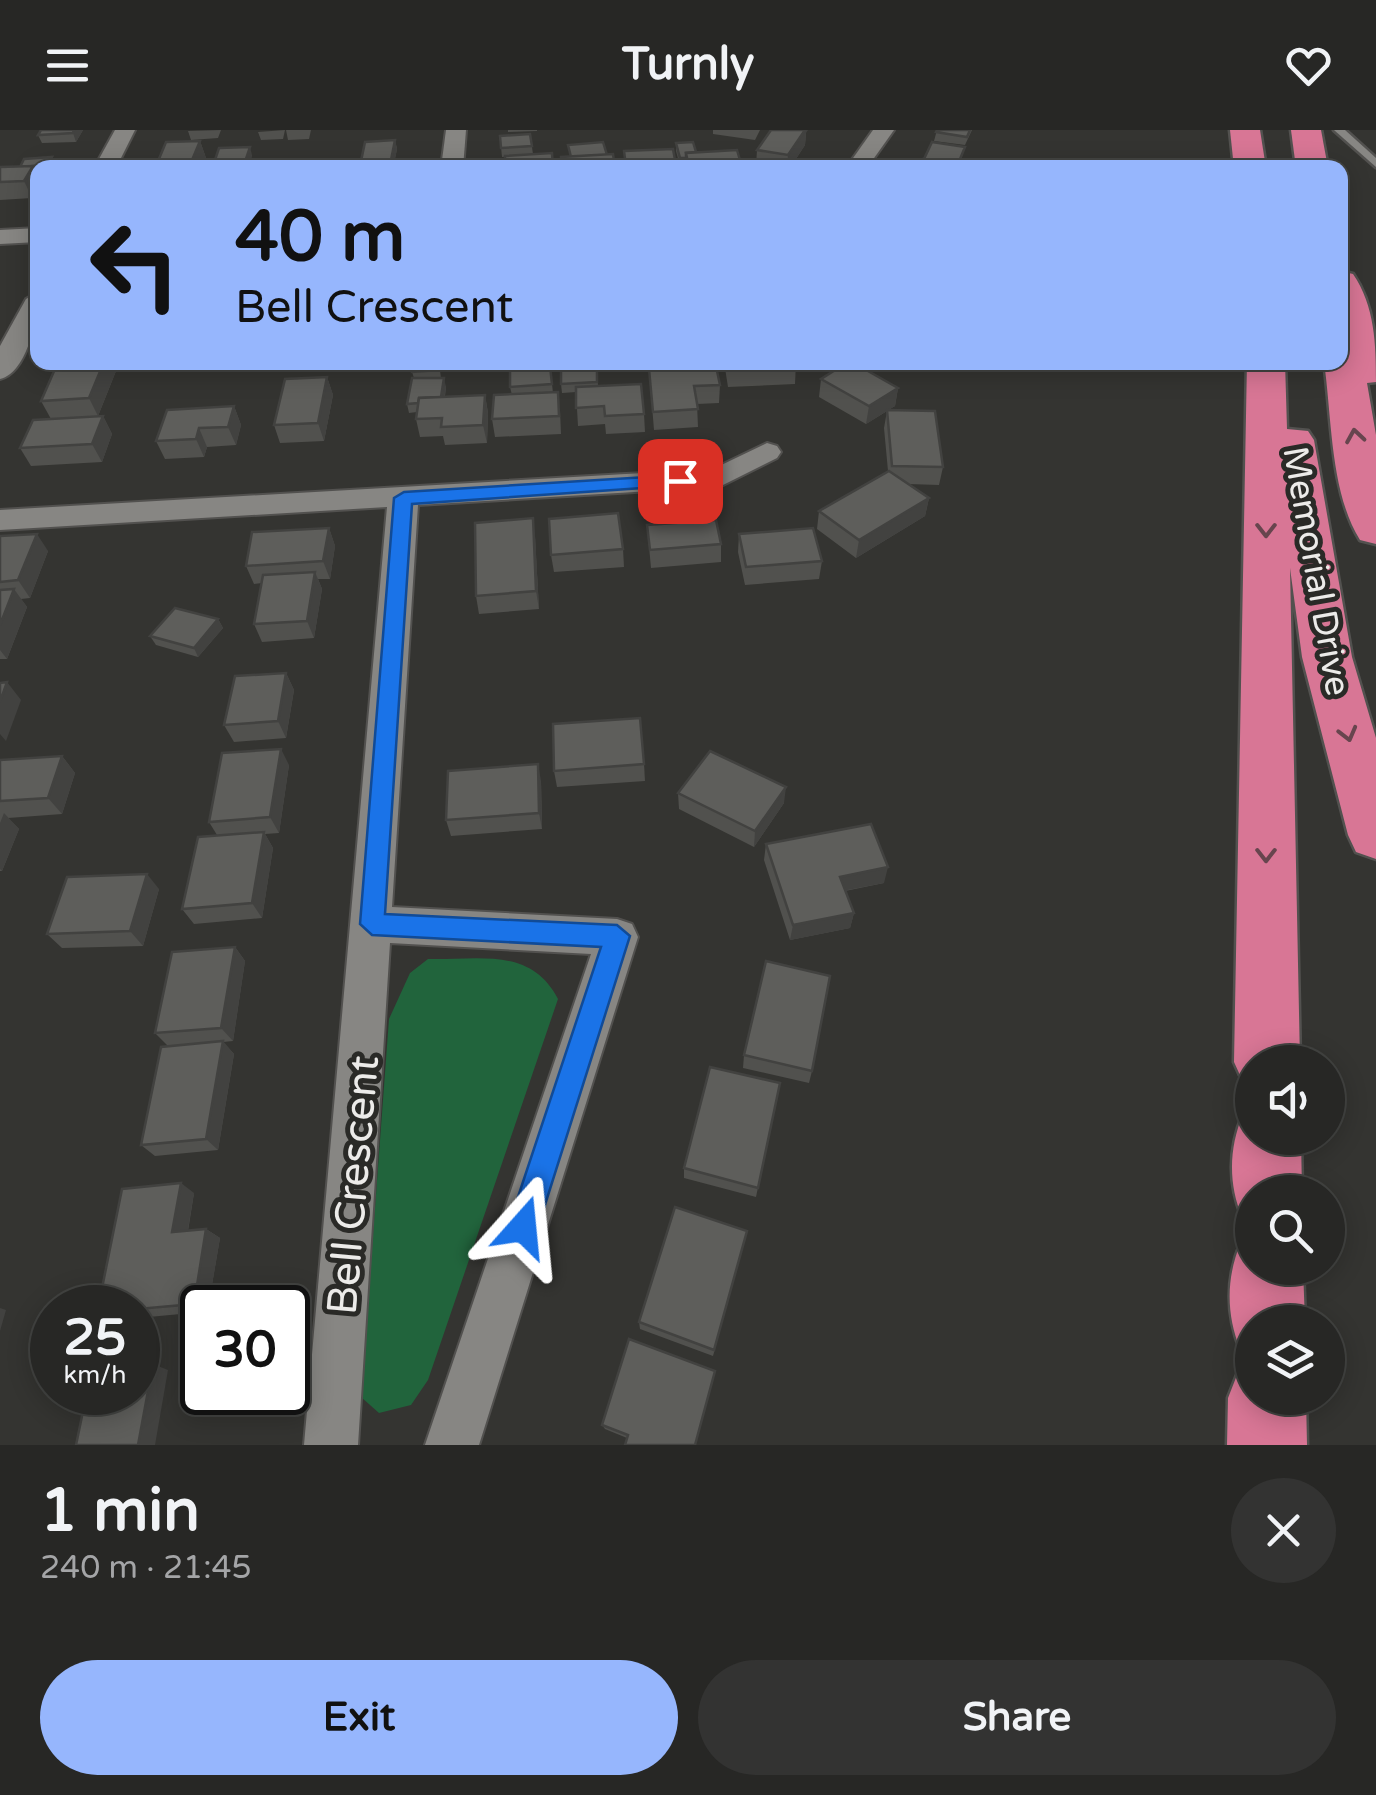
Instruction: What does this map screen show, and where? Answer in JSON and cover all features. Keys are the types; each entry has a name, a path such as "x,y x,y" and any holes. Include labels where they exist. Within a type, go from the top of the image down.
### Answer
{"highway":[{"path":"1244,130 1249,160"},
{"path":"1306,130 1311,160"},
{"path":"1348,306 1376,389"},
{"path":"1266,370 1267,1045"},
{"name":"Memorial Drive","path":"1282,370 1327,657 1376,835"},
{"name":"Memorial Drive","path":"1345,370 1362,478 1376,529"},
{"path":"1267,1415 1267,1445"}],"street":[{"path":"109,160 124,130"},
{"path":"453,160 456,130"},
{"path":"862,160 884,130"},
{"path":"0,236 30,235"},
{"path":"0,371 30,313"},
{"path":"0,520 719,478 766,452"},
{"name":"Bell Crescent","path":"331,1445 404,498"},
{"path":"372,924 617,936 452,1445"}],"lane":[{"path":"1338,130 1376,164"}],"green space":[{"path":"485,958 519,964 547,982 558,999 428,1380 411,1405 379,1413 361,1397 389,1019 410,973 428,959"}],"building":[{"path":"41,130 74,130 38,135"},
{"path":"771,130 805,130 788,155 757,150"},
{"path":"937,130 970,130 967,137"},
{"path":"530,134 532,146 501,148 500,136"},
{"path":"395,140 391,160 361,160 365,142"},
{"path":"200,141 192,160 158,160 166,142"},
{"path":"603,142 607,155 571,157 568,145"},
{"path":"693,142 696,152 680,158 676,143"},
{"path":"932,142 965,147 960,160 924,159"},
{"path":"250,147 246,159 215,160 219,148"},
{"path":"673,149 675,160 625,160 624,151"},
{"path":"737,150 740,160 687,160 686,153"},
{"path":"552,153 552,160 505,160 505,156"},
{"path":"613,154 614,160 561,160 561,157"},
{"path":"52,157 30,160 30,166 20,167 24,159"},
{"path":"30,166 30,171 24,181 0,182 0,167"},
{"path":"55,370 101,370 89,398 41,401"},
{"path":"510,370 550,370 552,384 510,387"},
{"path":"561,370 597,370 597,382 561,384"},
{"path":"649,370 717,370 720,385 694,386 698,409 653,412"},
{"path":"835,370 866,370 898,388 869,406 821,379"},
{"path":"327,377 318,423 274,425 285,379"},
{"path":"412,378 444,378 441,397 419,398 418,403 407,404"},
{"path":"641,384 644,414 605,416 604,406 576,408 576,387"},
{"path":"558,392 559,416 492,419 494,395"},
{"path":"485,395 483,425 441,427 442,418 416,419 419,398"},
{"path":"234,406 228,427 199,428 196,439 156,441 167,410"},
{"path":"887,410 935,411 943,467 892,466"},
{"path":"103,416 92,444 20,448 33,420"},
{"path":"889,471 929,498 859,540 819,511"},
{"path":"618,513 623,549 551,555 549,519"},
{"path":"533,518 536,591 476,596 475,523"},
{"path":"716,520 721,544 650,550 647,525"},
{"path":"329,528 323,561 246,566 252,532"},
{"path":"813,528 822,561 746,567 739,534"},
{"path":"37,534 18,580 0,582 0,536"},
{"path":"315,572 307,621 254,624 263,575"},
{"path":"14,589 0,625 0,590"},
{"path":"175,608 218,619 194,648 150,636"},
{"path":"286,673 278,721 224,725 235,676"},
{"path":"7,682 0,702 0,683"},
{"path":"640,718 644,764 554,771 553,724"},
{"path":"281,749 270,817 209,822 222,753"},
{"path":"710,751 786,787 755,831 678,793"},
{"path":"62,756 48,798 0,801 0,760"},
{"path":"538,764 539,813 446,820 448,771"},
{"path":"871,824 888,867 840,877 854,913 793,925 766,844"},
{"path":"264,832 252,903 182,909 198,837"},
{"path":"147,874 130,931 47,934 67,877"},
{"path":"235,947 221,1028 155,1033 172,952"},
{"path":"766,961 830,976 812,1071 744,1055"},
{"path":"223,1041 206,1139 141,1145 161,1047"},
{"path":"710,1067 780,1083 758,1188 684,1168"},
{"path":"181,1183 172,1232 206,1229 197,1285 180,1285 180,1305 160,1307 160,1285 103,1285 122,1189"},
{"path":"675,1207 747,1231 714,1350 639,1322"},
{"path":"629,1339 715,1371 695,1445 625,1445 628,1435 602,1425"},
{"path":"82,1415 144,1415 138,1445 76,1445"}],"route":[{"path":"523,1227 617,936 372,924 404,498 680,481"}]}
